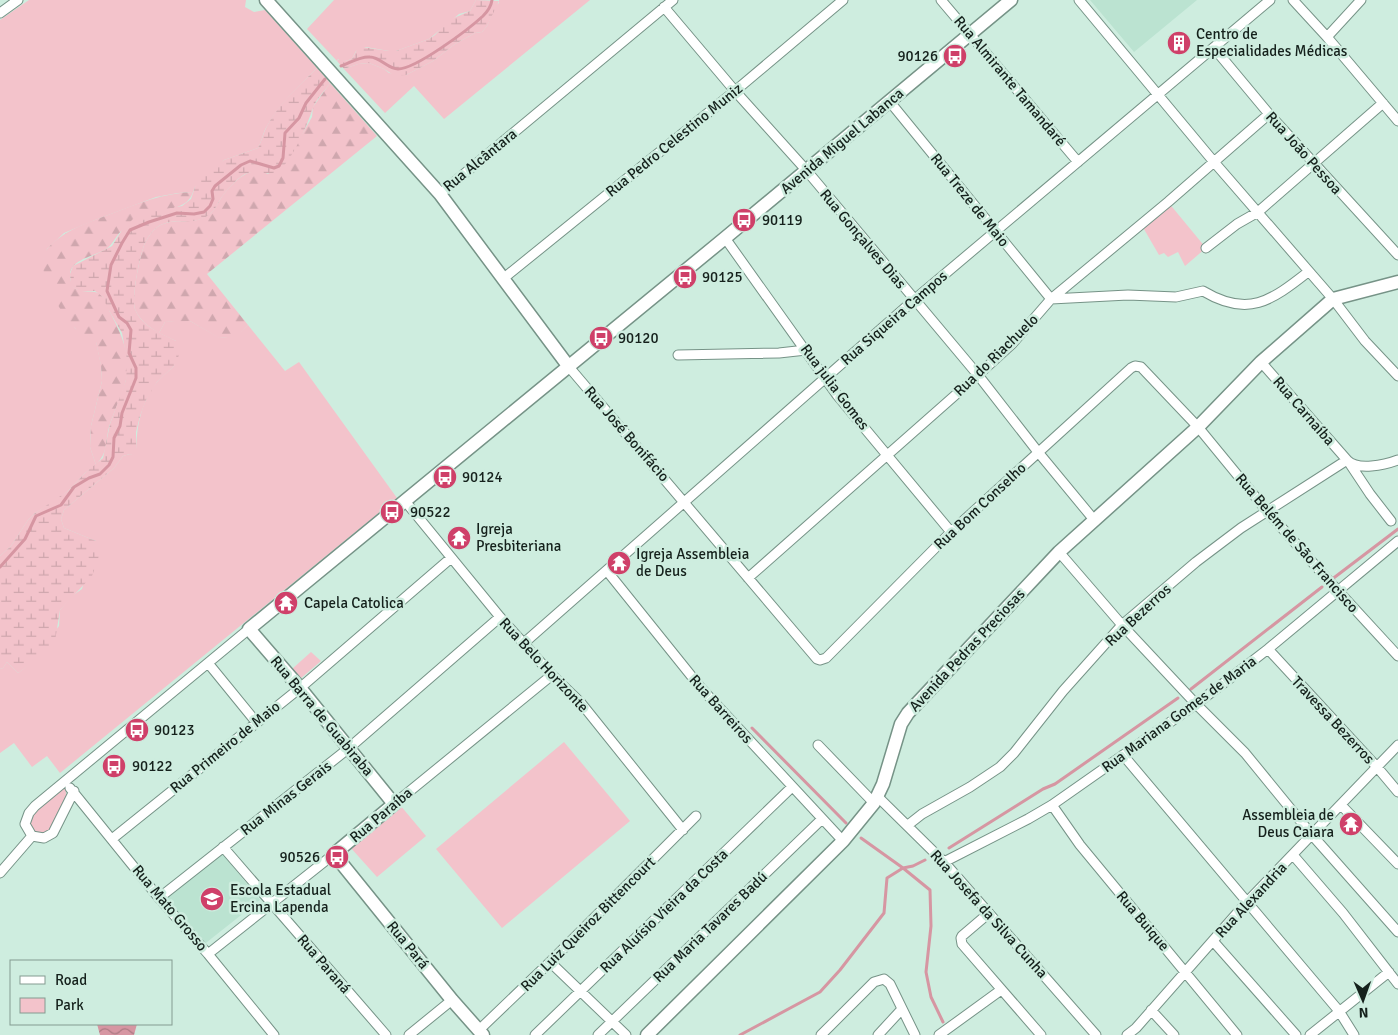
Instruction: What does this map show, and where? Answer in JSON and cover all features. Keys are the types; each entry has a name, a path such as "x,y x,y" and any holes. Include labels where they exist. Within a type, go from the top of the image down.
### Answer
{"main road":[{"name":"Rua Alcântara","path":"266,0 440,194"},
{"name":"Avenida Miguel Labanca","path":"249,629 807,171 1011,0"},
{"name":"Rua José Bonifácio","path":"440,194 569,367"},
{"path":"1333,299 1398,282"},
{"name":"Avenida Pedras Preciosas","path":"647,1035 843,841 876,800 884,784 901,724 908,713 1059,552 1096,521 1198,427 1261,362 1333,299"},
{"name":"Rua Barra de Guabiraba","path":"249,629 300,688 394,804"},
{"name":"Rua Paraíba","path":"334,854 394,804"},
{"name":"Rua Pará","path":"334,854 481,1033"}],"street":[{"path":"0,12 18,0"},
{"name":"Rua Alcântara","path":"440,194 673,0"},
{"name":"Rua Pedro Celestino Muniz","path":"504,278 735,91 843,0"},
{"name":"Rua Almirante Tamandaré","path":"941,0 1078,162"},
{"path":"1079,0 1214,162 1333,299 1365,341 1398,376"},
{"name":"Rua Siqueira Campos","path":"524,644 914,300 1270,0"},
{"path":"1293,0 1398,121"},
{"path":"1327,37 1361,0"},
{"name":"Rua Gonçalves Dias","path":"664,7 735,91 807,171 978,375 1038,452 1096,521"},
{"name":"Rua João Pessoa","path":"1214,48 1269,114 1398,255"},
{"name":"Rua Treze de Maio","path":"890,102 1051,299"},
{"path":"1206,248 1237,224 1258,212 1383,103"},
{"name":"Rua do Riachuelo","path":"748,578 1012,344 1051,299 1168,202 1269,114"},
{"name":"Rua julia Gomes","path":"725,238 837,395 951,532"},
{"path":"1051,299 1128,295 1176,298 1203,291 1229,304 1242,305 1273,298 1308,272"},
{"path":"678,355 779,353 806,350"},
{"name":"Rua Carnaíba","path":"1261,362 1348,462 1392,521"},
{"name":"Rua Bom Conselho","path":"826,658 951,532 1131,368 1135,366 1141,367"},
{"name":"Rua José Bonifácio","path":"569,367 817,659 826,658"},
{"name":"Rua Belém de São Francisco","path":"1141,367 1198,427 1267,511 1338,592 1398,656"},
{"path":"1348,462 1368,466 1385,465 1398,460"},
{"name":"Rua Bezerros","path":"908,825 922,814 1000,767 1014,754 1063,691 1122,625 1196,562 1241,528 1348,462"},
{"name":"Rua Belo Horizonte","path":"405,501 500,617 552,675 581,703 683,830"},
{"name":"Rua Mariana Gomes de Maria","path":"944,862 1052,805 1196,704 1268,649 1398,541"},
{"path":"1059,552 1122,625 1245,753 1312,835 1398,932"},
{"name":"Rua Primeiro de Maio","path":"112,839 300,688 451,558"},
{"name":"Rua Barreiros","path":"607,571 701,688 843,841"},
{"name":"Rua Minas Gerais","path":"159,898 349,748 500,617"},
{"name":"Avenida Miguel Labanca","path":"32,836 25,824 29,814 44,798 249,629"},
{"name":"Travessa Bezerros","path":"1268,649 1398,792"},
{"path":"208,663 256,722"},
{"name":"Rua Paraíba","path":"394,804 552,675"},
{"name":"Rua Josefa da Silva Cunha","path":"818,745 876,800 908,825 944,862 1096,1035"},
{"name":"Rua Alexandria","path":"1127,1035 1136,1028 1246,903 1398,746"},
{"path":"1123,755 1339,1011 1354,1035"},
{"name":"Rua Mato Grosso","path":"65,782 274,1035"},
{"name":"Rua Aluísio Vieira da Costa","path":"535,1035 792,787"},
{"path":"0,872 32,836 44,838 53,833 74,791"},
{"name":"Rua Buique","path":"1052,805 1086,851 1237,1035"},
{"path":"1341,805 1398,864"},
{"name":"Rua Luiz Queiroz Bittencourt","path":"481,1033 696,816"},
{"name":"Rua Maria Tavares Badú","path":"598,1035 822,820"},
{"name":"Rua Paraná","path":"224,847 386,1035"},
{"name":"Rua Paraíba","path":"208,954 271,902 334,854"},
{"path":"1293,855 1343,913 1398,984"},
{"path":"989,913 962,936 961,941 1041,1035"},
{"path":"1213,941 1296,1035"},
{"path":"550,962 626,1035"},
{"path":"1310,1035 1389,972"},
{"path":"820,1035 874,982 884,979 890,984 915,1035"},
{"path":"940,1035 1001,990"},
{"path":"409,1035 452,1000"},
{"path":"878,1035 902,1009"},
{"path":"1150,1010 1174,1035"}],"shaded area":[{"path":"1090,0 1197,0 1134,52"},
{"name":"Escola Estadual Ercina Lapenda","path":"221,852 260,900 202,946 163,898"}],"green space":[{"path":"29,0 246,0 245,7 254,12 265,10 317,68 290,95 272,118 258,148 224,160 195,187 193,192 156,197 95,220 64,233 47,249 43,261 47,282 75,328 96,341 102,381 91,426 90,447 96,465 85,473 68,491 35,513 28,520 11,546 0,556 0,20"},
{"path":"334,0 476,0 470,11 459,14 429,39 396,51 366,47 356,51 352,59 345,61 338,59 337,61 307,29"},
{"path":"476,0 499,1 482,32 475,33 455,44 433,61 406,75 395,76 369,63 358,64 344,69 337,61 340,58 345,61 352,59 358,48 362,47 396,51 429,39 449,20 470,11"},
{"path":"499,0 590,0 444,119 414,86 385,113 344,69 358,64 369,63 389,73 406,75 433,61 455,44 475,33 482,32 487,26"},
{"path":"317,68 330,83 314,105 299,142 289,159 278,171 274,173 254,172 245,174 229,188 210,214 204,218 163,224 157,227 148,237 141,256 137,276 134,296 135,309 147,325 176,341 180,353 174,366 157,382 146,400 136,432 136,457 130,454 123,456 114,468 64,510 61,519 64,528 96,541 99,556 92,576 60,610 54,647 18,673 7,662 0,669 0,556 11,546 28,520 35,513 68,491 103,458 110,424 126,380 127,361 122,333 103,297 95,291 80,291 71,286 70,274 73,266 112,246 122,230 134,218 148,212 182,206 191,199 195,187 204,174 224,160 258,148 277,110"},
{"path":"330,83 377,136 207,274 248,325 236,337 219,338 190,321 165,322 159,333 148,326 135,309 134,296 141,256 150,234 157,227 169,222 193,221 205,217 211,213 237,180 257,171 268,174 286,162 312,117 313,107"},
{"path":"193,192 191,197 183,204 137,222 121,231 106,249 79,261 71,269 72,286 78,290 99,293 104,299 122,337 127,354 126,380 109,427 104,452 96,465 90,447 91,426 102,381 96,342 74,327 55,300 45,277 44,256 48,248 61,236 84,224 150,200 171,194"},
{"path":"1168,202 1206,248 1185,266 1178,252 1168,257 1164,253 1159,255 1141,224"},
{"path":"190,321 220,338 236,336 248,325 285,371 299,362 397,498 60,773 47,756 32,767 14,743 0,753 0,669 7,662 18,673 26,667 59,626 60,610 72,596 82,589 96,541 64,528 61,519 64,510 114,468 123,456 130,454 136,456 138,427 143,408 151,390 174,366 176,341 159,333 165,322"},
{"path":"311,652 321,661 300,679 292,669"},
{"path":"564,742 630,821 502,928 436,849"},
{"path":"65,782 67,806 56,828 38,838 26,819"},
{"path":"400,805 426,836 377,877 350,847"}],"water":[{"path":"97,1025 137,1025 134,1035 100,1035"}],"waterway":[{"path":"341,66 366,57 377,59 398,69 417,63 466,30 483,16 490,7 492,0"},
{"path":"0,567 25,539 36,516 61,505 74,487 100,474 109,465 113,457 114,438 120,426 122,413 136,378 136,368 129,353 131,330 127,323 119,317 107,291 111,265 130,230 177,213 194,214 204,212 210,206 213,199 212,191 215,186 241,165 250,161 274,168 279,166 283,158 285,133 299,118 306,103 325,79"},
{"path":"1331,580 1398,529"},
{"path":"1191,689 1322,587"},
{"path":"949,848 1043,789 1055,784 1178,698"},
{"path":"752,728 846,823"},
{"path":"861,838 930,890 931,926 926,972 931,997 943,1022"},
{"path":"740,1035 820,992 840,970 884,913 887,878 903,868 913,866 925,860"}],"place":[{"name":"Centro de Especialidades Médicas","path":"1179,43"},
{"name":"90126","path":"955,56"},
{"name":"90119","path":"744,220"},
{"name":"90125","path":"685,277"},
{"name":"90120","path":"601,338"},
{"name":"90124","path":"445,477"},
{"name":"90522","path":"392,512"},
{"name":"Igreja Presbiteriana","path":"459,538"},
{"name":"Igreja Assembleia de Deus","path":"619,563"},
{"name":"Capela Catolica","path":"286,603"},
{"name":"90123","path":"137,730"},
{"name":"90122","path":"114,766"},
{"name":"Assembleia de Deus Caiara","path":"1351,824"},
{"name":"90526","path":"337,857"},
{"name":"Escola Estadual Ercina Lapenda","path":"212,899"}]}
